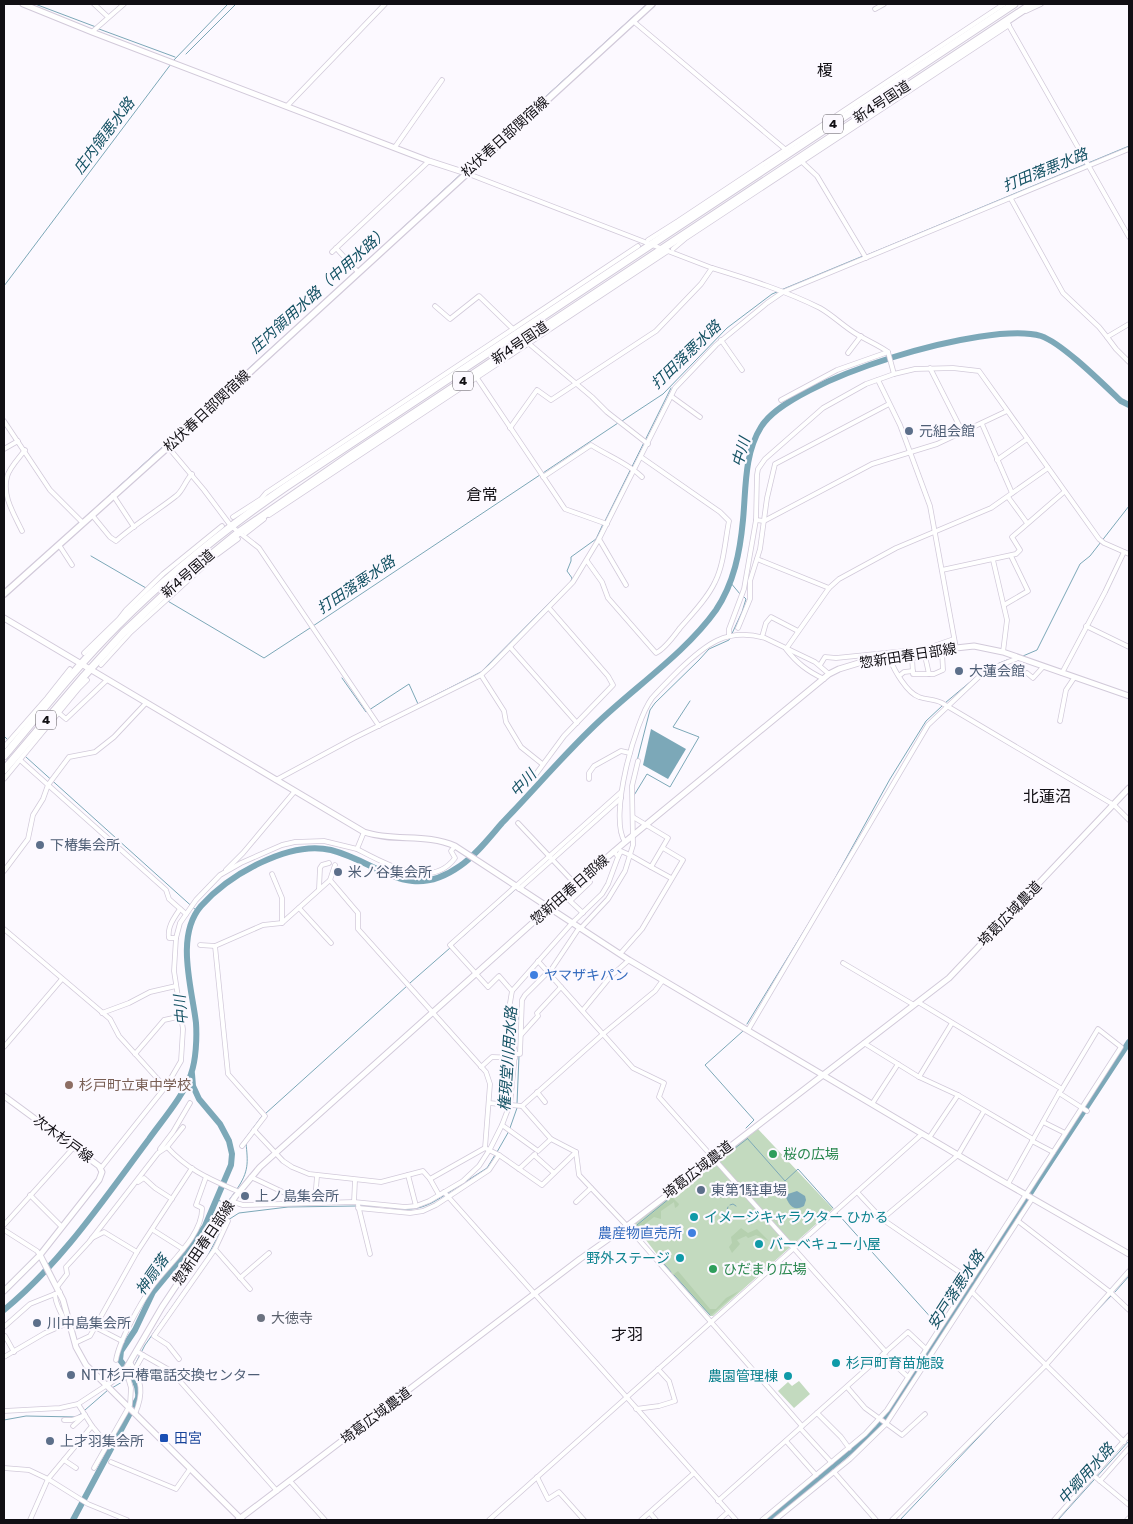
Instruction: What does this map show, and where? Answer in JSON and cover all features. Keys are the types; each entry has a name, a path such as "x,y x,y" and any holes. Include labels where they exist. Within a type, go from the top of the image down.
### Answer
{"highway":[{"name":"新4号国道","path":"4,756 53,694 115,625 203,545 231,526 257,504 999,8 1014,4"},
{"name":"新4号国道","path":"4,770 74,691 89,670 173,586 265,515 1008,23 1018,12 1032,4"}],"main road":[{"name":"松伏春日部関宿線","path":"4,594 652,4"}],"street":[{"path":"23,4 430,161 650,242 712,268 784,292 834,316 861,336 888,352 894,374"},
{"path":"94,4 108,17"},
{"path":"92,32 124,4"},
{"path":"287,106 385,4"},
{"path":"875,9 884,4"},
{"path":"999,8 1004,4"},
{"path":"1018,12 1041,4"},
{"path":"633,21 787,151"},
{"path":"1008,23 1129,237"},
{"path":"394,147 442,80"},
{"path":"276,780 481,675 573,582 607,524 675,388 721,340 784,292 1129,149"},
{"path":"800,160 817,176 866,258"},
{"path":"358,272 334,250 430,161"},
{"path":"1011,199 1063,293 1099,327 1116,350 1129,362"},
{"path":"668,249 689,233"},
{"path":"233,517 257,504 266,494 580,284 622,261 638,246"},
{"path":"510,428 537,390 551,400 656,331 701,284 712,268"},
{"path":"435,306 450,319 480,296 513,329"},
{"path":"1107,337 1129,324"},
{"path":"848,353 861,336"},
{"path":"721,340 742,370"},
{"path":"246,533 265,515 477,378 527,342 607,412 648,444"},
{"path":"782,400 837,370 888,352"},
{"path":"930,368 962,433"},
{"path":"729,636 729,629 744,588 756,520 757,475 761,464 824,408 866,384 894,374 930,368 978,371 1064,492 1102,541 1129,554"},
{"path":"477,378 542,477 565,508 607,524"},
{"path":"878,380 911,453 930,506 956,648"},
{"path":"671,396 700,417"},
{"path":"738,628 750,598 750,581 757,559 767,498 775,464 889,404"},
{"path":"756,520 764,521 872,464 937,444 1007,411"},
{"path":"4,421 50,490 83,523"},
{"path":"982,424 1012,493"},
{"path":"997,460 1027,439"},
{"path":"4,448 18,441"},
{"path":"542,477 591,445 634,470 642,477"},
{"path":"168,446 192,474 238,536 259,548 379,726"},
{"path":"22,531 6,491 7,475 25,450"},
{"path":"586,561 602,582 608,598 656,653 675,635 704,599 716,580 729,521 720,512 641,456"},
{"path":"786,649 828,588 847,574 896,548 991,508 1048,468"},
{"path":"92,515 110,537 116,541 127,531 179,495 187,479 192,474"},
{"path":"942,570 1016,554 1020,550 1012,537 1064,492"},
{"path":"113,495 134,527"},
{"path":"1008,497 1027,523"},
{"path":"203,545 222,526"},
{"path":"599,539 626,585"},
{"path":"59,545 72,564"},
{"path":"1062,674 1124,552"},
{"path":"1004,605 1028,591 1011,556"},
{"path":"757,559 828,588"},
{"path":"993,560 1008,620 1003,652"},
{"path":"536,774 564,736 613,685 608,676 549,608"},
{"path":"762,637 768,619 771,617 798,631"},
{"path":"4,618 364,832 378,837 442,840 456,847 548,909 629,960 1029,1197 1129,1254"},
{"path":"84,653 115,625"},
{"path":"1086,626 1129,647"},
{"path":"101,665 126,634"},
{"path":"630,837 621,836 621,792 630,753 646,706 697,652 705,646 729,636 743,634 762,637 820,665 829,674"},
{"path":"820,665 825,657 836,658 911,651 925,649 954,639"},
{"path":"510,646 577,723"},
{"name":"惣新田春日部線","path":"124,1372 162,1306 222,1217 252,1177 275,1152 630,837 829,674 862,662 924,656 956,648 974,646 1003,652 1129,696"},
{"path":"786,649 797,663 824,678"},
{"path":"899,676 904,672 913,671 914,674 929,674 943,670 942,652"},
{"path":"924,656 929,674"},
{"path":"912,657 913,671"},
{"path":"748,1030 928,725 985,671 1016,657"},
{"path":"890,659 893,668 908,688 919,697 937,700 1114,805 1129,820"},
{"path":"1027,673 1033,678 1043,667"},
{"path":"4,745 53,694 70,669"},
{"path":"481,675 504,711 506,722 521,747 541,763"},
{"path":"1060,721 1066,690 1074,678"},
{"path":"4,779 60,713 74,691 87,680"},
{"path":"60,713 66,719 106,680"},
{"path":"4,871 28,839 33,816 43,799 48,784 69,757 95,752 114,737 146,703"},
{"path":"590,779 589,773 594,766 621,751 630,753"},
{"path":"20,760 166,890 168,899 186,914"},
{"path":"233,1202 243,1205 315,1201 356,1202 405,1207 416,1206 439,1195 471,1175 479,1166 502,1126 510,1104 515,1056 510,1003 513,990 538,961 608,899 619,883 625,871 629,854 633,818 632,786 638,761"},
{"name":"埼葛広域農道","path":"240,1520 949,978 1129,788"},
{"path":"101,1168 174,1076 181,1061 183,1042 182,1016 174,963 178,929 186,914 201,894 243,853 295,791"},
{"path":"524,996 513,990 499,976 488,987 450,945 517,888 621,792"},
{"path":"551,857 621,798"},
{"path":"633,818 668,838 652,867"},
{"path":"518,823 581,890"},
{"path":"357,848 364,832"},
{"path":"220,875 262,853 295,842 324,841 357,848 393,867 433,873 442,870 453,861 455,858 451,851 456,847"},
{"path":"620,954 642,929 683,860 664,848"},
{"path":"481,1067 492,1058 520,1054 521,1004 524,996 549,972 577,927 583,913 595,902 608,884 621,851 671,878"},
{"path":"614,852 618,857"},
{"path":"319,890 320,868 322,865 329,863"},
{"path":"200,945 215,946 264,925 282,923 330,880 335,865"},
{"path":"272,874 282,898 282,923"},
{"path":"330,880 358,913 358,929 486,1072 490,1084 488,1149"},
{"path":"583,913 570,901 590,882"},
{"path":"299,908 331,943"},
{"path":"176,938 169,938 168,933 173,919 180,909"},
{"path":"4,930 110,1019 119,1036 165,1087"},
{"path":"215,946 228,1074 265,1116 242,1146"},
{"path":"583,1010 611,976 629,960"},
{"path":"538,961 633,1068 664,1083 659,1097 884,1353 908,1377"},
{"path":"843,963 952,1023 1061,1091 1087,1111"},
{"path":"4,1047 62,979"},
{"path":"522,1106 655,991 663,980"},
{"path":"102,1013 129,1003 150,992 176,986"},
{"path":"514,1035 520,1035 538,1016 537,1013 561,986"},
{"path":"135,1054 164,1020 182,1016"},
{"path":"919,1077 952,1023"},
{"path":"775,1520 834,1472 886,1423 1018,1221 1053,1152 1121,1047 1098,1029 1008,1184"},
{"path":"864,1043 919,1077 958,1095 1053,1152"},
{"path":"872,1104 898,1064"},
{"path":"537,1092 545,1102"},
{"path":"929,1138 958,1095"},
{"name":"次木杉戸線","path":"4,1096 74,1147 101,1168 102,1172 99,1180 40,1255"},
{"path":"4,1327 30,1304 57,1290 67,1274 66,1267 90,1240 158,1152 173,1132 190,1103"},
{"path":"489,1103 522,1106 551,1139 576,1152"},
{"path":"882,1219 958,1155 984,1111"},
{"path":"1043,1122 1065,1133"},
{"path":"502,1126 538,1151"},
{"path":"158,1152 166,1147 183,1127"},
{"path":"254,1130 292,1167 317,1176 381,1182 423,1170 439,1195"},
{"path":"492,1519 922,1134"},
{"path":"519,1169 551,1139"},
{"path":"4,1225 74,1147"},
{"path":"166,1147 180,1161 206,1177 240,1192"},
{"path":"488,1149 499,1154 542,1184 576,1152"},
{"path":"430,1179 488,1149"},
{"path":"576,1152 579,1175 627,1226 832,1462"},
{"path":"358,1208 410,1213 423,1211 489,1170 499,1154"},
{"path":"534,1155 554,1173"},
{"path":"75,1343 90,1336 138,1252 192,1168"},
{"path":"408,1175 416,1206"},
{"path":"315,1201 317,1176"},
{"path":"116,1360 122,1341 151,1288 193,1236 202,1218 202,1208 196,1205 206,1177"},
{"path":"252,1177 285,1193 315,1201"},
{"path":"133,1185 144,1178 172,1199"},
{"path":"355,1180 356,1202 370,1254"},
{"path":"576,1202 591,1188"},
{"path":"444,1192 736,1520"},
{"path":"857,1192 882,1219 970,1280"},
{"path":"30,1195 62,1227"},
{"path":"762,1520 849,1448 880,1419 970,1280 1029,1197"},
{"path":"421,1205 423,1211"},
{"path":"179,1359 168,1345 154,1336 215,1249 228,1222 222,1217"},
{"path":"1018,1221 1110,1292 1129,1310"},
{"path":"4,1230 37,1251 40,1255 57,1290 67,1323 86,1365 240,1520"},
{"path":"153,1230 183,1248"},
{"path":"90,1240 104,1232 138,1252"},
{"path":"215,1249 250,1289"},
{"path":"240,1278 269,1253"},
{"path":"4,1291 40,1255"},
{"path":"892,1520 1046,1365 1129,1271"},
{"path":"972,1292 1124,1442"},
{"path":"4,1358 45,1333 67,1323"},
{"path":"95,1327 122,1341"},
{"path":"718,1501 908,1332 926,1349"},
{"path":"5,1336 14,1352"},
{"path":"136,1351 171,1371 277,1491"},
{"path":"135,1369 143,1355"},
{"path":"130,1362 139,1378 142,1396 135,1414"},
{"path":"636,1409 659,1406 675,1401 668,1381 658,1369"},
{"path":"4,1411 60,1408 78,1404 124,1372 130,1381 132,1392 128,1407 94,1468"},
{"path":"847,1387 866,1408 902,1435 924,1414"},
{"path":"78,1404 92,1426 107,1444"},
{"path":"817,1413 841,1437 849,1448"},
{"path":"64,1420 72,1420 85,1415"},
{"path":"73,1426 85,1415"},
{"path":"30,1520 48,1479 92,1426"},
{"path":"1054,1520 1129,1435"},
{"path":"786,1441 816,1475"},
{"path":"1100,1481 1129,1448"},
{"path":"64,1460 76,1468"},
{"path":"111,1462 176,1490 190,1469"},
{"path":"4,1468 30,1470 88,1504 127,1520"},
{"path":"834,1472 863,1508 876,1520"},
{"path":"641,1520 694,1473"},
{"path":"1094,1476 1129,1505"},
{"path":"537,1477 548,1499 559,1492 584,1520"},
{"path":"290,1481 325,1520"},
{"path":"719,1520 728,1512"},
{"path":"650,1513 656,1520"}],"green space":[{"path":"758,1129 833,1209 713,1316 710,1316 658,1258 639,1231 636,1232 634,1229 635,1224 669,1196 675,1198 698,1179 713,1163"},
{"path":"672,1197 679,1204 678,1206 675,1208 674,1202 661,1211 661,1219 654,1217 641,1227 645,1231 641,1234 636,1230 637,1226"},
{"path":"741,1228 748,1233 757,1229 769,1241 756,1235 748,1238 746,1236 737,1240 740,1244 732,1253 729,1247 732,1243 731,1237"},
{"path":"678,1271 710,1309 716,1309 726,1298 739,1291 711,1315 674,1274"},
{"path":"799,1381 810,1394 794,1408 778,1391 788,1382 792,1386"}],"water":[{"path":"651,729 686,749 668,779 643,765"},
{"path":"797,1191 805,1196 806,1200 804,1206 794,1208 785,1195"}],"waterway":[{"path":"35,4 96,27"},
{"name":"庄内領悪水路","path":"173,61 228,4"},
{"path":"186,54 236,4"},
{"name":"庄内領用水路（中用水路）","path":"464,171 647,4"},
{"path":"99,29 175,57"},
{"name":"庄内領悪水路","path":"4,286 171,64"},
{"name":"打田落悪水路","path":"867,255 1129,146"},
{"name":"庄内領用水路（中用水路）","path":"358,269 462,173"},
{"name":"打田落悪水路","path":"781,290 863,256"},
{"name":"庄内領用水路（中用水路）","path":"82,520 355,272"},
{"name":"打田落悪水路","path":"622,421 663,394 727,328 777,292"},
{"name":"中川","path":"4,1310 64,1251 172,1108 188,1082 196,1049 196,1023 187,963 187,947 193,918 201,906 213,894 243,872 279,855 297,850 315,848 331,850 395,877 410,881 425,881 442,876 466,862 580,740 673,657 716,610 732,578 738,555 751,449 761,427 779,409 810,390 848,373 892,358 937,345 979,337 1015,333 1041,336 1050,340 1082,365 1121,401 1129,405"},
{"path":"605,521 671,388"},
{"name":"打田落悪水路","path":"313,626 618,423"},
{"path":"1023,656 1037,650 1080,564 1090,556 1129,506"},
{"name":"庄内領用水路（中用水路）","path":"66,535 79,522"},
{"path":"342,678 366,712 409,684 418,704 481,672 571,581 572,578 567,571 571,557 596,539 603,524"},
{"path":"91,556 146,588"},
{"name":"庄内領用水路（中用水路）","path":"4,590 33,564"},
{"name":"権現堂川用水路","path":"730,582 740,594"},
{"name":"権現堂川用水路","path":"637,761 650,710 709,649 729,640 742,612 746,599 743,596"},
{"path":"166,600 264,658 310,628"},
{"path":"985,669 1007,660"},
{"path":"945,703 982,672"},
{"path":"633,797 647,774 670,787 699,737 673,727 690,701"},
{"path":"828,891 890,779 926,721 942,706"},
{"path":"4,736 7,739"},
{"path":"26,757 197,911"},
{"path":"552,857 616,799"},
{"path":"520,885 549,859"},
{"path":"453,945 517,888"},
{"path":"747,1024 826,895"},
{"path":"410,983 450,948"},
{"path":"265,1114 407,986"},
{"name":"権現堂川用水路","path":"519,1019 521,1001"},
{"path":"743,1031 705,1065 754,1120 746,1128"},
{"name":"安戸落悪水路","path":"768,1520 878,1428 914,1377 1038,1181 1129,1042"},
{"name":"権現堂川用水路","path":"517,1104 519,1056"},
{"name":"神扇落","path":"73,1520 138,1398 135,1382 120,1360 121,1351 135,1330 153,1292 192,1245 205,1226 231,1165 232,1154 229,1141 220,1124 199,1099 193,1086 192,1074"},
{"name":"権現堂川用水路","path":"510,1128 517,1108"},
{"path":"245,1139 262,1116"},
{"name":"権現堂川用水路","path":"497,1152 509,1131"},
{"path":"747,1138 785,1181 798,1169 833,1208"},
{"path":"722,1158 747,1139"},
{"path":"237,1189 247,1167 246,1143"},
{"name":"権現堂川用水路","path":"448,1193 487,1168 495,1155"},
{"path":"216,1199 226,1204 235,1192"},
{"name":"権現堂川用水路","path":"380,1206 414,1209 428,1205 445,1195"},
{"path":"637,1231 635,1229 637,1225 670,1198"},
{"path":"730,1205 736,1206"},
{"name":"権現堂川用水路","path":"228,1220 239,1213 288,1207 356,1206"},
{"name":"権現堂川用水路","path":"360,1206 376,1206"},
{"path":"721,1214 725,1215 728,1207"},
{"path":"837,1213 943,1331"},
{"name":"権現堂川用水路","path":"206,1259 225,1223"},
{"path":"659,1258 671,1272"},
{"path":"674,1275 710,1315"},
{"path":"1115,1292 1129,1276"},
{"name":"権現堂川用水路","path":"129,1376 145,1345 182,1293"},
{"path":"1085,1323 1112,1295"},
{"name":"権現堂川用水路","path":"112,1388 127,1379"},
{"path":"900,1520 1030,1383"},
{"name":"権現堂川用水路","path":"85,1410 108,1390"},
{"name":"権現堂川用水路","path":"4,1420 26,1416 76,1417 82,1413"},
{"name":"中郷用水路","path":"1058,1520 1129,1441"}],"place":[{"name":"元組会館","path":"909,431"},
{"name":"大蓮会館","path":"959,671"},
{"name":"下椿集会所","path":"40,845"},
{"name":"米ノ谷集会所","path":"338,872"},
{"name":"ヤマザキパン","path":"534,975"},
{"name":"杉戸町立東中学校","path":"69,1085"},
{"name":"桜の広場","path":"773,1154"},
{"name":"東第1駐車場","path":"701,1190"},
{"name":"上ノ島集会所","path":"245,1196"},
{"name":"イメージキャラクター ひかる","path":"694,1217"},
{"name":"農産物直売所","path":"692,1233"},
{"name":"バーベキュー小屋","path":"759,1244"},
{"name":"野外ステージ","path":"680,1258"},
{"name":"ひだまり広場","path":"713,1269"},
{"name":"大徳寺","path":"261,1318"},
{"name":"川中島集会所","path":"37,1323"},
{"name":"杉戸町育苗施設","path":"836,1363"},
{"name":"NTT杉戸椿電話交換センター","path":"71,1375"},
{"name":"農園管理棟","path":"788,1376"},
{"name":"田宮","path":"164,1438"},
{"name":"上才羽集会所","path":"50,1441"}],"district":[{"name":"榎","path":"825,70"},
{"name":"倉常","path":"482,494"},
{"name":"北蓮沼","path":"1047,796"},
{"name":"才羽","path":"627,1334"}]}
